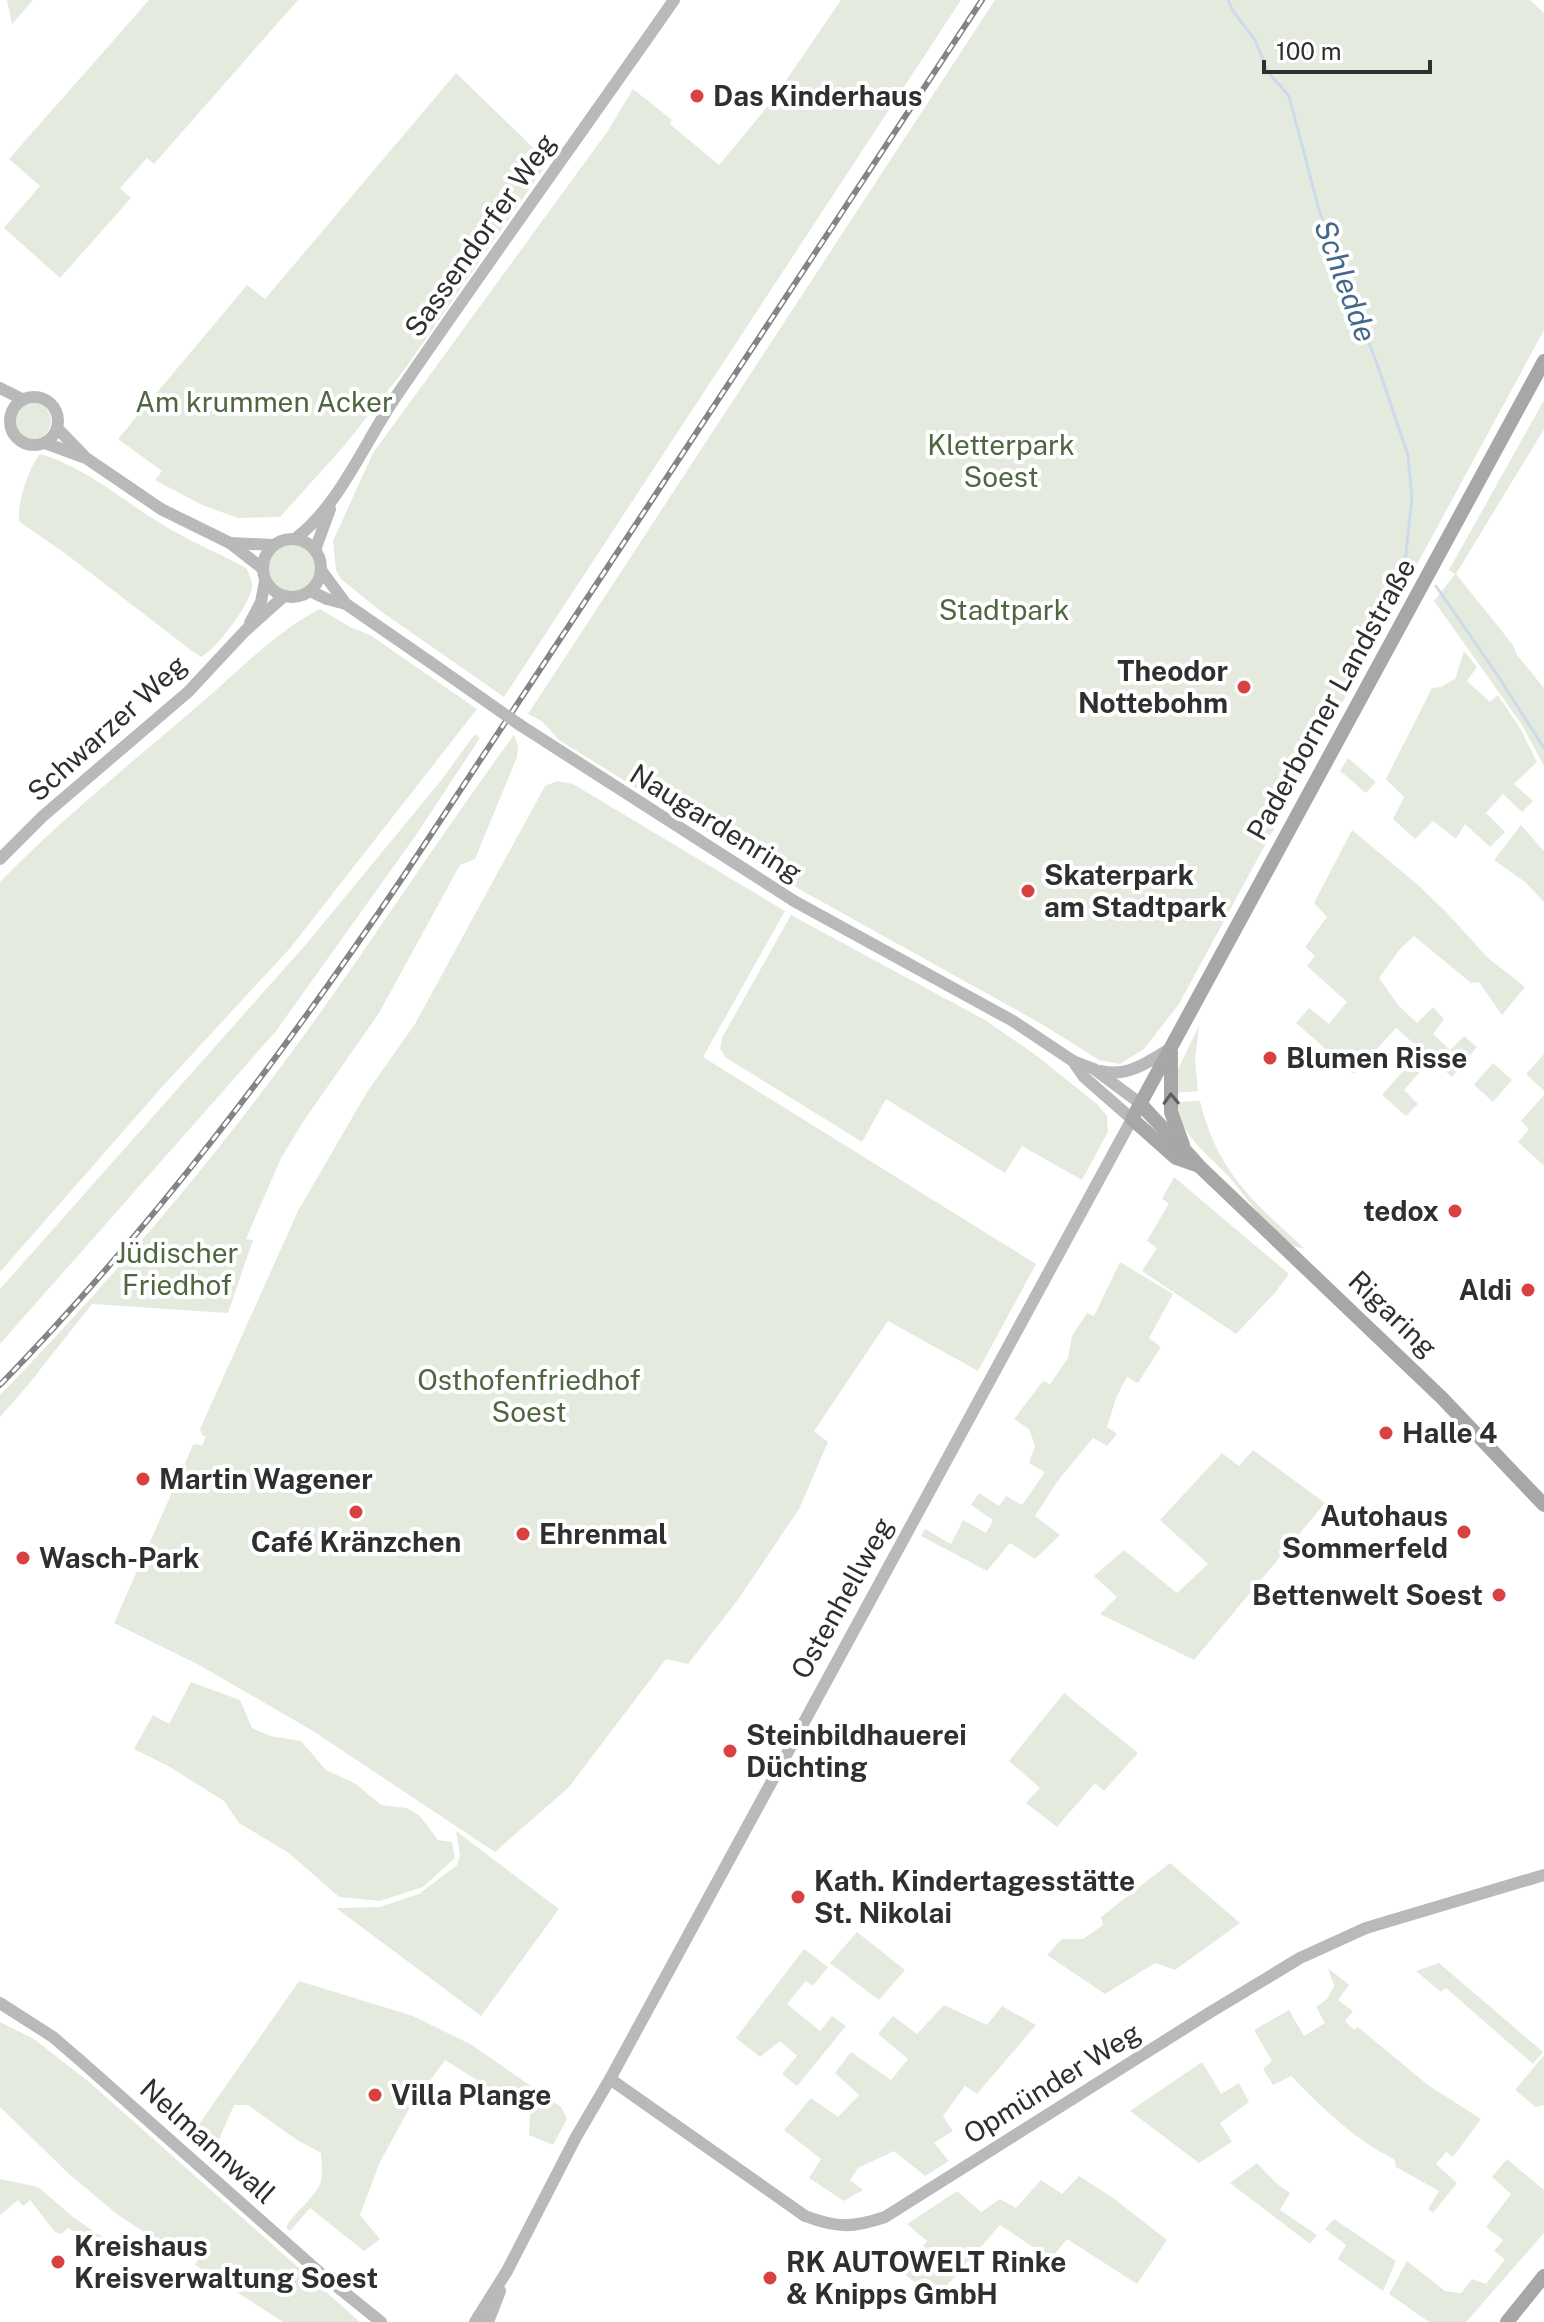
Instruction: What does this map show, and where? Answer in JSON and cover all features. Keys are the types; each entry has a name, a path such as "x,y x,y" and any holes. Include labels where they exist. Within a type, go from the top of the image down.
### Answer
{"main road":[{"name":"Paderborner Landstraße","path":"1141,1104 1544,361"},
{"path":"1171,1048 1171,1112 1184,1147"},
{"name":"Ostenhellweg","path":"1132,1119 1141,1104"},
{"name":"Rigaring","path":"1141,1104 1199,1166 1442,1398 1544,1505"},
{"name":"Rigaring","path":"1132,1119 1176,1158 1199,1166"},
{"path":"1507,2322 1544,2276"}],"street":[{"name":"Sassendorfer Weg","path":"296,538 311,527 332,502 395,398 674,0"},
{"path":"0,388 22,399"},
{"path":"40,397 55,408 57,428 45,443 26,445 12,432 10,413 22,399 40,397"},
{"path":"0,402 10,413"},
{"path":"57,428 86,458 161,509 230,543 264,575 273,591 284,596 302,595 310,591 318,582 320,560 307,543 296,538 284,539 273,545 265,556 264,575"},
{"path":"45,443 86,458"},
{"name":"Sassendorfer Weg","path":"315,550 332,502"},
{"path":"230,543 273,545"},
{"name":"Naugardenring","path":"321,570 346,604 520,725 794,901 1013,1021 1073,1061 1094,1069 1141,1104"},
{"name":"Schwarzer Weg","path":"245,631 261,602 264,575"},
{"name":"Naugardenring","path":"310,591 346,604"},
{"name":"Schwarzer Weg","path":"0,859 43,816 188,692 245,631 284,596"},
{"path":"1094,1069 1109,1073 1131,1070 1171,1048"},
{"name":"Naugardenring","path":"1073,1061 1084,1077 1132,1119"},
{"name":"Ostenhellweg","path":"507,2271 588,2116 1132,1119"},
{"name":"Opmünder Weg","path":"610,2079 805,2216 843,2227 865,2224 885,2217 1300,1958 1366,1928 1544,1875"},
{"name":"Nelmannwall","path":"0,2003 53,2037 319,2272 381,2322"},
{"path":"475,2322 507,2271"},
{"path":"488,2322 507,2271"}],"green space":[{"path":"7,0 33,0 12,24"},
{"path":"149,0 298,0 154,164 147,158 120,188 131,198 60,278 4,228 40,186 9,159"},
{"path":"841,0 961,0 504,697 379,610 341,579 336,570 333,541 373,453 607,132 633,89 672,120 670,124 719,165 772,101"},
{"name":"Stadtpark","path":"995,0 1530,0 1544,13 1544,330 1179,1004 1144,1049 1120,1064 1099,1060 1040,1023 799,889 559,740 543,722 528,714"},
{"name":"Am krummen Acker","path":"456,73 548,162 405,369 344,446 280,517 238,518 202,505 155,480 162,471 118,439 247,285 265,299"},
{"path":"1544,400 1544,429 1456,574 1544,688 1544,766 1522,725 1434,601 1455,574 1449,570"},
{"path":"33,403 46,408 51,421 46,434 33,439 20,434 15,421 20,408"},
{"path":"40,454 73,467 173,531 246,568 251,593 232,625 207,653 201,657 192,651 20,522 24,486"},
{"path":"292,544 309,551 316,568 309,585 292,592 275,585 268,568 275,551"},
{"path":"320,609 370,635 477,709 291,947 162,1087 0,1272 0,882 73,813 258,652"},
{"path":"1464,651 1477,667 1467,681 1490,702 1498,695 1520,728 1537,762 1514,784 1533,801 1522,812 1503,794 1486,813 1505,832 1490,847 1465,824 1456,839 1433,821 1415,839 1393,819 1404,797 1386,779 1432,688 1455,679"},
{"path":"475,734 480,738 416,835 276,1031 0,1344 0,1289 307,943 439,783"},
{"name":"Jüdischer Friedhof","path":"514,735 518,745 517,757 475,859 460,865 379,1013 281,1158 246,1239 253,1240 228,1313 92,1304 0,1417 0,1395 152,1229 257,1098 320,1014"},
{"path":"1348,758 1376,782 1366,793 1340,771"},
{"name":"Osthofenfriedhof Soest","path":"557,781 573,784 785,911 703,1057 1036,1264 978,1371 888,1321 814,1431 828,1442 799,1509 737,1601 688,1664 666,1659 569,1787 495,1852 313,1731 199,1665 114,1623 193,1445 202,1446 206,1437 200,1429 298,1211 367,1092 415,1024 545,786"},
{"path":"1521,825 1544,851 1544,902 1525,882 1494,860"},
{"path":"1352,830 1418,885 1488,958 1525,987 1502,1015 1479,982 1471,983 1414,936 1400,949 1379,978 1398,1005 1417,1023 1433,1007 1444,1019 1433,1034 1450,1050 1464,1036 1477,1047 1452,1077 1396,1028 1354,1074 1296,1023 1309,1008 1329,1024 1347,1002 1307,966 1315,956 1305,947 1327,917 1314,903"},
{"path":"791,915 985,1020 1097,1104 1107,1116 1108,1132 1082,1180 1022,1146 1005,1173 886,1099 862,1142 725,1057 720,1048 723,1036"},
{"path":"1199,1026 1195,1060 1198,1091 1174,1093 1177,1071"},
{"path":"1544,1054 1544,1091 1526,1074"},
{"path":"1415,1057 1425,1066 1404,1090 1418,1104 1406,1116 1382,1095"},
{"path":"1493,1063 1512,1080 1493,1102 1474,1085"},
{"path":"1544,1095 1544,1166 1518,1142 1529,1129 1521,1121"},
{"path":"1200,1101 1216,1147 1239,1183 1304,1248 1295,1246 1274,1231 1190,1136 1174,1102"},
{"path":"1174,1177 1289,1274 1236,1334 1142,1271 1157,1248 1147,1241 1169,1203 1162,1199"},
{"path":"1120,1262 1173,1294 1149,1338 1161,1347 1138,1383 1127,1377 1116,1398 1107,1427 1117,1434 1107,1446 1093,1438 1057,1482 1035,1516 1060,1535 1035,1559 1010,1543 987,1571 921,1536 925,1529 951,1544 963,1520 986,1533 993,1520 971,1505 979,1493 999,1506 1006,1496 1022,1505 1045,1472 1029,1463 1035,1446 1029,1429 1014,1419 1043,1381 1050,1384 1068,1358 1072,1336 1087,1313 1094,1316"},
{"path":"1253,1450 1325,1503 1194,1660 1100,1614 1117,1597 1094,1576 1124,1550 1177,1593 1208,1564 1160,1520 1222,1453 1239,1466"},
{"path":"191,1682 240,1700 252,1728 270,1736 301,1741 326,1770 356,1784 381,1805 407,1808 420,1816 438,1840 452,1842 455,1858 423,1887 380,1901 339,1897 289,1853 239,1823 224,1801 170,1767 134,1749 153,1715 169,1724"},
{"path":"1064,1693 1138,1753 1104,1791 1095,1783 1057,1827 1026,1803 1040,1788 1009,1761"},
{"path":"456,1831 559,1909 481,2016 336,1908 380,1907 419,1894 457,1865 460,1855"},
{"path":"1170,1863 1240,1923 1175,1970 1155,1963 1105,1994 1047,1955 1062,1939 1083,1939 1103,1925 1101,1917"},
{"path":"857,1932 905,1970 879,2000 830,1963"},
{"path":"804,1949 828,1967 813,1986 806,1981 787,2004 820,2031 832,2016 846,2026 797,2086 782,2074 797,2056 780,2041 760,2057 736,2038"},
{"path":"1439,1963 1543,2052 1533,2064 1446,1988 1441,1992 1416,1971"},
{"path":"1328,1968 1349,1985 1338,2000 1353,2011 1345,2021 1354,2030 1358,2027 1428,2085 1481,2119 1453,2157 1446,2152 1436,2164 1457,2183 1433,2213 1428,2209 1439,2191 1396,2167 1394,2159 1352,2132 1291,2076 1273,2085 1263,2069 1272,2061 1254,2030 1289,2010 1304,2036 1325,2023 1316,2007 1327,1999 1334,1986"},
{"path":"299,1981 413,2016 472,2045 561,2107 567,2119 553,2145 529,2135 530,2113 445,2060 409,2109 380,2162 360,2215 380,2239 364,2251 310,2208 290,2231 286,2227 319,2186 321,2153 248,2105 234,2105 217,2144 219,2160 207,2157 188,2140"},
{"path":"944,2005 987,2025 1002,2006 1036,2025 977,2094 965,2086 943,2116 953,2131 934,2143 949,2161 925,2176 894,2151 858,2168 850,2180 863,2190 844,2201 809,2178 821,2159 784,2130 811,2098 838,2117 859,2095 835,2073 851,2052 891,2080 908,2059 878,2034 893,2016 917,2034"},
{"path":"0,2022 34,2039 89,2082 360,2322 283,2322 195,2265 198,2260 193,2251 181,2256 118,2215 69,2174 0,2107"},
{"path":"1544,2055 1544,2105 1536,2107 1515,2090"},
{"path":"1202,2062 1221,2094 1239,2083 1249,2102 1220,2123 1232,2142 1199,2163 1130,2111"},
{"path":"1507,2159 1544,2190 1544,2233 1466,2322 1429,2322 1389,2294 1407,2261 1445,2291 1461,2293 1472,2279 1486,2284 1505,2259 1494,2251 1503,2240 1486,2227 1511,2194 1492,2177"},
{"path":"1257,2163 1290,2193 1280,2210 1317,2235 1310,2244 1230,2183"},
{"path":"1079,2176 1167,2240 1137,2284 1067,2239 1051,2259 1000,2225 936,2298 904,2274 927,2241 907,2224 957,2191 981,2212 1000,2199 1016,2208 1041,2180 1062,2194"},
{"path":"0,2179 38,2187 73,2217 117,2247 114,2252 68,2228 61,2234 55,2232 30,2200 23,2206 18,2200 0,2215"},
{"path":"1334,2219 1396,2261 1383,2291 1338,2259 1346,2245 1325,2229"}],"waterway":[{"name":"Schledde","path":"1228,0 1255,40 1268,72 1289,96 1319,210 1408,455 1412,498 1405,561 1414,575"},
{"name":"Schledde","path":"1436,586 1544,748"}],"railway":[{"path":"0,1385 163,1202 312,1008 405,874 982,0"}],"place":[{"name":"Das Kinderhaus","path":"697,96"},
{"name":"Theodor Nottebohm","path":"1244,687"},
{"name":"Skaterpark am Stadtpark","path":"1028,891"},
{"name":"Blumen Risse","path":"1270,1058"},
{"name":"tedox","path":"1455,1211"},
{"name":"Aldi","path":"1528,1290"},
{"name":"Halle 4","path":"1386,1433"},
{"name":"Martin Wagener","path":"143,1479"},
{"name":"Café Kränzchen","path":"356,1512"},
{"name":"Autohaus Sommerfeld","path":"1464,1532"},
{"name":"Ehrenmal","path":"523,1534"},
{"name":"Wasch-Park","path":"23,1558"},
{"name":"Bettenwelt Soest","path":"1499,1595"},
{"name":"Steinbildhauerei Düchting","path":"730,1751"},
{"name":"Kath. Kindertagesstätte St. Nikolai","path":"798,1897"},
{"name":"Villa Plange","path":"375,2095"},
{"name":"Kreishaus Kreisverwaltung Soest","path":"58,2262"},
{"name":"RK AUTOWELT Rinke & Knipps GmbH","path":"770,2278"}],"park label":[{"name":"Kletterpark Soest","path":"1001,461"}]}
